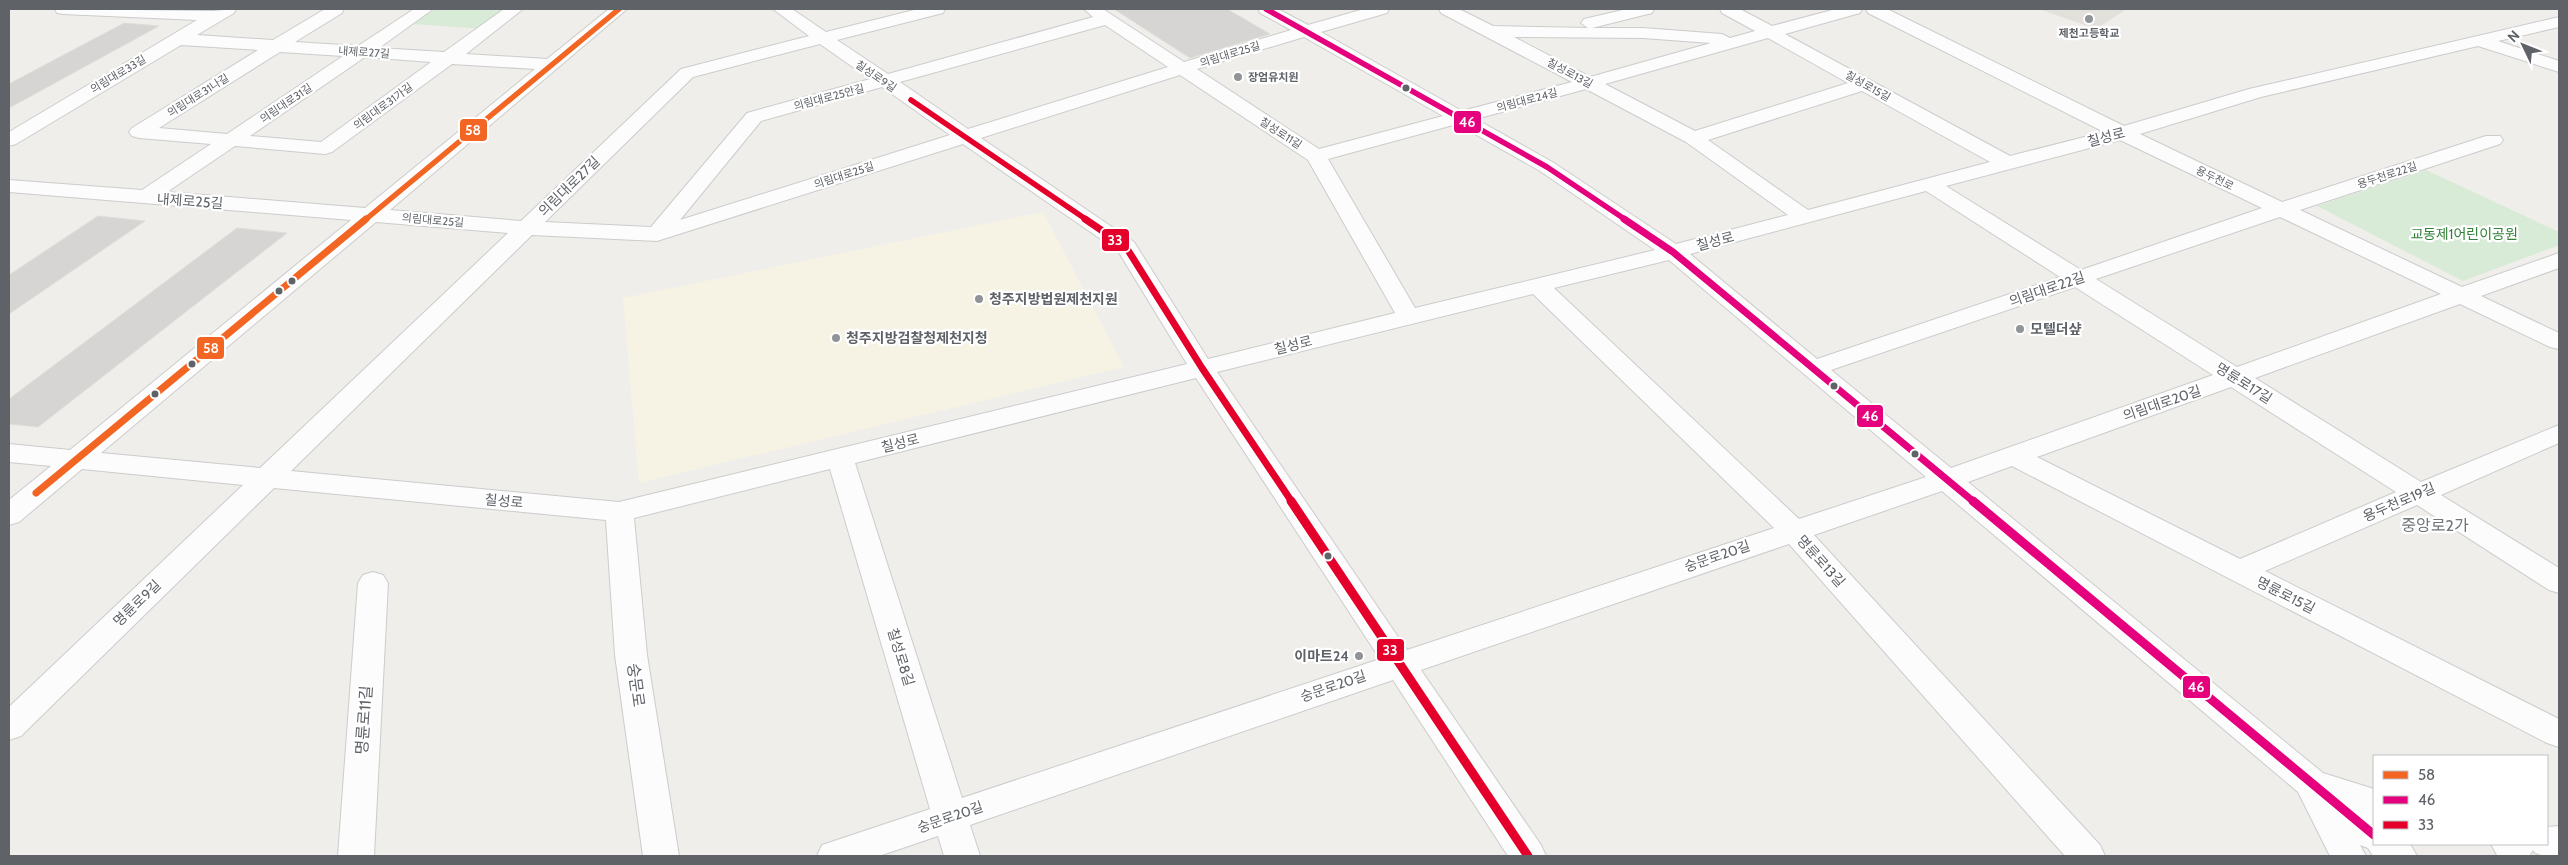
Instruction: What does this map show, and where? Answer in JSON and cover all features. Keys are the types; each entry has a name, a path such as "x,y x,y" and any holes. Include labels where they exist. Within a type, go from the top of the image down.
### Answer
{"street":[{"path":"63,9 222,12"},
{"name":"의림대로31나길","path":"231,139 139,132 336,9"},
{"name":"의림대로31길","path":"146,197 425,9"},
{"name":"의림대로31가길","path":"231,139 325,148 515,9"},
{"path":"9,515 619,9"},
{"name":"칠성로9길","path":"781,9 820,38 1126,247 1202,368 1528,856"},
{"name":"의림대로27길","path":"266,478 687,73 937,9"},
{"name":"칠성로11길","path":"1091,9 1316,156 1408,316"},
{"path":"1266,9 1303,32 1548,167 1673,252 2373,834"},
{"name":"의림대로25길","path":"372,215 527,228 657,234 1182,68 1381,9"},
{"name":"칠성로13길","path":"1447,9 1693,138 1805,217"},
{"path":"1553,33 1646,9"},
{"name":"칠성로15길","path":"1728,9 2007,163"},
{"name":"의림대로24길","path":"1316,156 1589,84 1769,31 1854,9"},
{"name":"용두천로","path":"1874,9 2122,133 2559,342"},
{"name":"의림대로33길","path":"9,140 222,12"},
{"name":"의림대로25안길","path":"657,234 754,117 1107,19"},
{"name":"칠성로","path":"9,454 619,512 1536,284 1673,252 2122,133 2256,93 2558,23"},
{"name":"의림대로24길","path":"1486,29 1526,33 1643,32 1738,40"},
{"name":"내제로27길","path":"176,39 552,65"},
{"path":"2479,41 2559,66"},
{"path":"1693,138 1864,84"},
{"name":"용두천로22길","path":"2281,209 2494,140"},
{"name":"명륜로17길","path":"1929,184 2559,582"},
{"name":"내제로25길","path":"9,186 372,215"},
{"name":"의림대로22길","path":"1814,368 2281,209"},
{"name":"의림대로20길","path":"1946,480 2559,260"},
{"name":"명륜로13길","path":"1536,284 1793,530 2087,856"},
{"name":"용두천로19길","path":"2239,571 2559,433"},
{"name":"명륜로15길","path":"2012,455 2559,734"},
{"name":"칠성로8길","path":"840,457 962,856"},
{"name":"명륜로9길","path":"9,727 266,478"},
{"name":"숭문로20길","path":"834,856 1793,530 1946,480"},
{"name":"숭문로","path":"619,512 631,655 661,856"},
{"name":"명륜로11길","path":"356,856 373,583"},
{"path":"2309,780 2373,804"},
{"path":"2309,780 2348,856"},
{"path":"2385,845 2399,856"}],"shaded area":[{"name":"제천고등학교","path":"2039,9 2127,9 2096,29"},
{"path":"1043,212 1124,367 639,483 623,298"}],"green space":[{"path":"435,9 513,9 484,29 413,24"},
{"name":"교동제1어린이공원","path":"2426,170 2559,232 2559,245 2463,281 2317,206"}],"building":[{"path":"1114,9 1227,9 1270,34 1190,58"},
{"path":"124,23 159,26 9,108 9,84"},
{"path":"98,216 145,221 9,314 9,275"},
{"path":"237,228 287,233 38,427 9,424 9,399"}],"transit line":[{"name":"58","path":"36,493 619,9"},
{"name":"46","path":"1266,9 1547,167 1673,252 2373,834"},
{"name":"33","path":"911,100 1126,247 1202,368 1528,856"}],"place":[{"name":"제천고등학교","path":"2089,19"},
{"name":"장엄유치원","path":"1238,77"},
{"name":"청주지방법원제천지원","path":"979,299"},
{"name":"모텔더샾","path":"2020,329"},
{"name":"청주지방검찰청제천지청","path":"836,338"},
{"name":"이마트24","path":"1359,656"}],"district":[{"name":"중앙로2가","path":"2435,525"}]}
